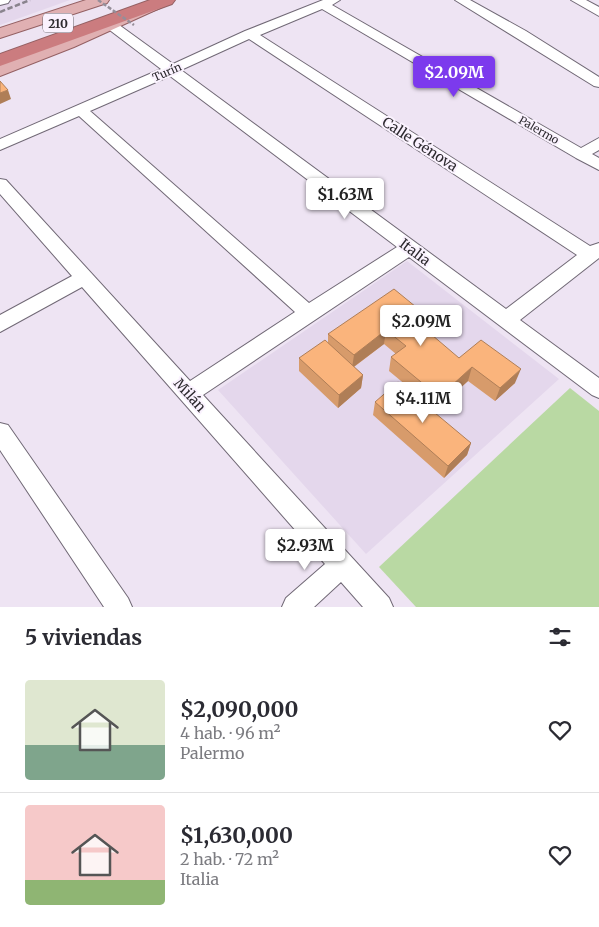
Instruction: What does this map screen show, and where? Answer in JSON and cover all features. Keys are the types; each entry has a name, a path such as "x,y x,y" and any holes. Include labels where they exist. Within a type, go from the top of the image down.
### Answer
{"highway":[{"name":"210","path":"0,46 114,0"},
{"name":"210","path":"0,46 60,37 166,0"}],"main road":[{"path":"0,46 38,19 102,0"},
{"path":"0,71 68,44 166,0"}],"street":[{"path":"0,1 4,0"},
{"path":"461,0 597,79"},
{"path":"577,0 599,12"},
{"name":"Turín","path":"0,144 81,110 250,34 328,2"},
{"name":"Palermo","path":"328,2 599,166"},
{"name":"Italia","path":"111,25 599,389"},
{"name":"Calle Génova","path":"250,34 594,251"},
{"path":"81,110 308,312"},
{"path":"581,155 599,143"},
{"name":"Milán","path":"0,184 380,607"},
{"path":"188,394 308,312 409,248"},
{"path":"506,320 594,251"},
{"path":"0,324 84,278"},
{"path":"0,432 119,607"},
{"path":"295,607 342,566"}],"path":[{"path":"98,0 134,25"}],"shaded area":[{"path":"0,0 70,0 0,25"},
{"path":"407,261 559,379 366,554 218,390"}],"green space":[{"path":"570,388 599,411 599,607 416,607 379,567"}],"building":[{"path":"0,81 8,90 0,93"},
{"path":"394,289 416,307 398,320 418,336 425,329 459,358 481,340 521,369 500,388 472,367 439,397 391,357 406,346 386,330 354,355 328,334"},
{"path":"325,340 363,375 339,395 299,358"},
{"path":"398,382 471,443 448,466 375,402"}],"railway":[{"path":"0,12 30,0"}]}
